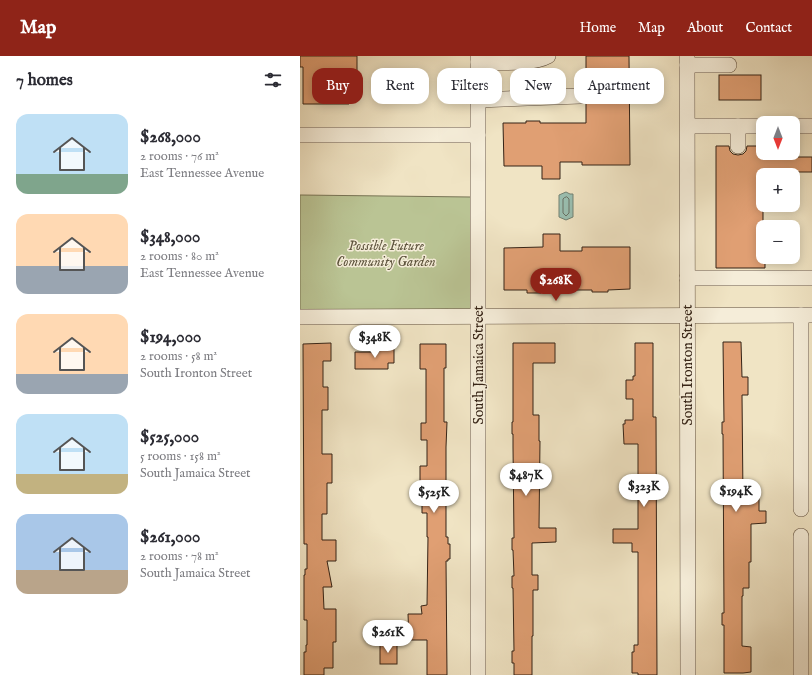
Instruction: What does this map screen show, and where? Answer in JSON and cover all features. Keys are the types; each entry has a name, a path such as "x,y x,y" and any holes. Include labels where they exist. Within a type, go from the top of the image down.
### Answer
{"street":[{"path":"478,59 530,61 548,56"},
{"path":"687,60 729,65"},
{"name":"South Ironton Street","path":"687,60 688,675"},
{"path":"502,99 574,96"},
{"name":"South Jamaica Street","path":"478,104 478,675"},
{"path":"688,126 756,126"},
{"path":"738,126 738,146"},
{"path":"800,126 812,126"},
{"path":"300,135 478,135"},
{"path":"687,278 812,278"},
{"path":"300,317 807,315 801,509"},
{"path":"801,536 801,675"}],"green space":[{"name":"Possible Future Community Garden","path":"300,195 471,197 471,310 300,311"}],"water":[{"path":"566,192 573,194 573,217 566,220 559,217 559,195"}],"building":[{"path":"300,56 357,56 357,68 312,68 312,104 303,104 303,67 300,67"},
{"path":"586,56 629,56 629,68 586,68"},
{"path":"719,75 761,75 761,100 719,100"},
{"path":"586,104 629,104 630,165 582,165 582,162 560,162 560,179 542,179 542,166 504,166 503,123 526,123 526,121 540,121 540,123 586,123"},
{"path":"716,146 729,146 730,151 733,154 738,155 743,154 746,151 747,146 756,146 756,160 800,160 800,157 812,157 812,172 800,172 800,168 756,168 756,212 763,212 763,220 756,220 756,264 765,264 765,268 716,268"},
{"path":"543,234 560,234 560,251 582,251 582,247 630,247 630,289 608,290 608,292 592,292 592,290 541,290 541,293 527,293 527,290 504,290 504,248 543,247"},
{"path":"723,342 741,342 742,377 748,377 748,395 742,395 743,498 759,498 759,511 766,511 766,523 751,524 749,588 743,588 742,596 742,646 751,647 751,672 743,673 724,673 724,625 722,625 722,613 724,613 722,434 722,422 724,422"},
{"path":"331,343 331,361 323,361 323,387 328,387 328,410 322,410 322,454 332,454 332,483 327,483 327,514 322,514 322,540 336,540 336,561 327,561 332,587 323,587 324,609 336,609 336,642 333,642 333,668 324,668 324,675 304,675 304,652 306,652 307,645 307,620 304,620 304,575 305,569 307,569 307,544 304,544 303,344"},
{"path":"513,343 555,343 555,363 533,363 533,415 539,415 540,441 539,528 556,528 556,542 532,543 532,575 538,575 538,590 533,590 532,675 514,675 514,663 512,663 512,651 514,651 512,588 512,576 514,576 512,550 512,538 514,538 512,434"},
{"path":"635,343 653,343 653,417 656,417 657,675 638,675 638,673 632,673 632,652 634,652 634,645 638,645 638,552 632,552 632,543 613,543 613,529 638,529 638,444 624,444 623,424 625,424 625,420 633,420 633,399 626,399 626,380 633,380 633,376 635,376"},
{"path":"420,344 446,344 446,368 444,368 444,422 447,422 446,537 448,537 448,544 450,544 450,559 446,561 447,675 427,675 427,640 409,640 408,614 422,614 421,606 427,605 427,513 422,513 422,484 420,484 420,466 427,466 427,440 421,440 421,423 426,423 426,369 420,369"},
{"path":"379,348 394,348 394,363 388,363 388,369 355,369 355,352 379,352"},
{"path":"380,643 397,643 397,664 380,664"}]}
